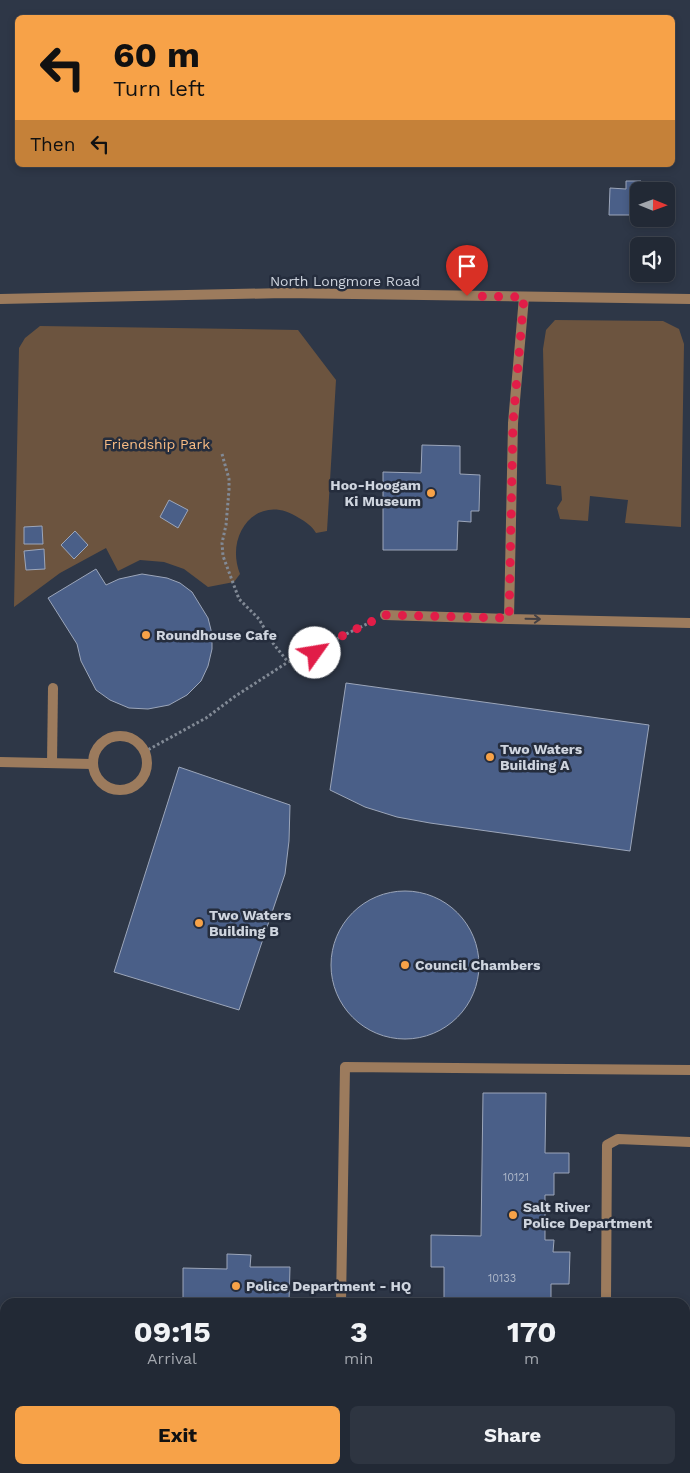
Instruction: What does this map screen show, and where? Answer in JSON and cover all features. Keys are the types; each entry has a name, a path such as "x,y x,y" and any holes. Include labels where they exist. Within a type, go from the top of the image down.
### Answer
{"street":[{"name":"North Longmore Road","path":"0,299 284,293 690,300"},
{"path":"509,618 513,423 524,297"},
{"path":"385,615 690,623"},
{"path":"52,763 53,688"},
{"path":"123,736 132,739 139,745 144,752 147,762 142,778 137,785 121,791 112,790 104,786 94,772 92,764 98,746 105,740 123,736"},
{"path":"0,762 92,764"},
{"path":"341,1298 345,1067 690,1070"},
{"path":"606,1298 607,1145 618,1139 690,1142"}],"path":[{"path":"222,454 229,478 230,490 222,543 223,556 238,599 259,619 272,642 288,662"},
{"path":"144,752 206,718 234,697 288,662 315,653 340,637 385,615"}],"green space":[{"path":"555,320 663,321 679,329 684,344 681,527 625,523 628,500 590,496 588,521 560,519 557,508 562,500 561,486 546,484 543,349 546,330"},
{"name":"Friendship Park","path":"40,326 298,330 336,380 327,531 316,533 313,528 299,518 284,511 270,510 258,513 248,521 241,532 237,545 236,559 240,574 234,582 208,587 184,569 164,562 140,560 118,571 106,548 60,573 14,607 19,348 25,338"}],"building":[{"path":"626,181 641,181 630,182 630,215 609,215 610,188 626,189"},
{"name":"Hoo-Hoogam Ki Museum","path":"422,445 460,446 460,474 480,475 479,511 471,511 471,522 458,521 457,550 383,550 383,472 421,473"},
{"path":"169,500 188,510 178,528 160,517"},
{"path":"42,526 43,544 24,544 24,527"},
{"path":"75,531 88,545 74,559 61,545"},
{"path":"44,549 45,569 26,570 24,551"},
{"path":"96,569 106,585 119,579 142,574 167,578 180,583 192,592 208,618 212,634 212,649 208,666 201,681 187,695 169,705 148,709 129,708 110,700 96,690 81,661 77,644 48,598"},
{"name":"Two Waters Building A","path":"346,683 649,725 630,851 397,817 365,807 330,790"},
{"name":"Two Waters Building B","path":"179,767 290,805 289,841 285,874 239,1010 114,972"},
{"name":"Council Chambers","path":"405,891 420,892 433,896 458,912 474,937 478,950 478,980 474,993 458,1018 433,1034 420,1038 405,1039 390,1038 377,1034 352,1018 336,993 332,980 331,965 332,950 336,937 352,912 377,896 390,892"},
{"name":"Salt River Police Department","path":"483,1093 546,1093 545,1153 569,1153 569,1173 554,1173 554,1195 545,1195 545,1240 554,1240 553,1252 570,1252 569,1284 551,1284 551,1298 444,1298 444,1267 431,1267 431,1235 481,1236"},
{"name":"Police Department - HQ","path":"227,1254 251,1255 250,1267 290,1267 289,1298 183,1298 183,1268 227,1269"}],"place":[{"name":"Hoo-Hoogam Ki Museum","path":"431,493"},
{"name":"Roundhouse Cafe","path":"146,635"},
{"name":"Two Waters Building A","path":"490,757"},
{"name":"Two Waters Building B","path":"199,923"},
{"name":"Council Chambers","path":"405,965"},
{"name":"Salt River Police Department","path":"513,1215"},
{"name":"Police Department - HQ","path":"236,1286"}],"route":[{"path":"315,653 340,637 385,615 509,618 513,423 524,297 467,296"}]}
